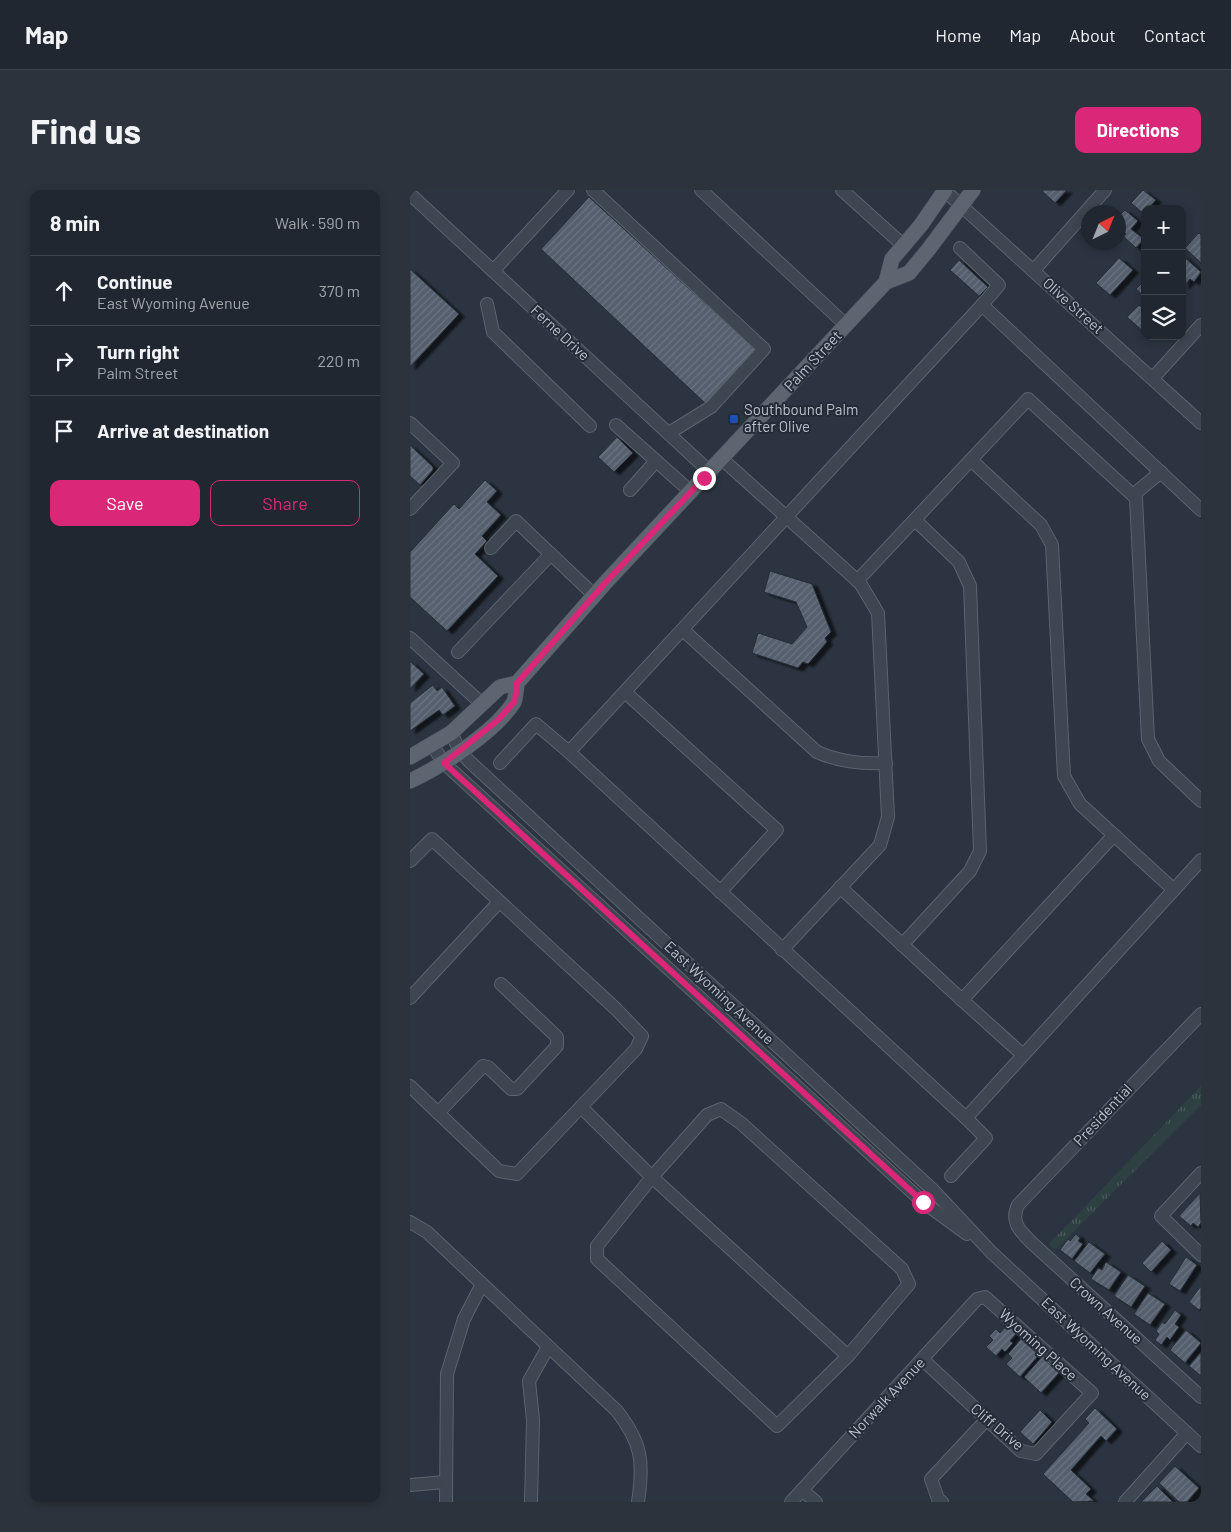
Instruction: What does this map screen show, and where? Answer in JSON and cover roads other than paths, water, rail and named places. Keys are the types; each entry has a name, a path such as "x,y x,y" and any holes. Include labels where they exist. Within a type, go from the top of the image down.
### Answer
{"main road":[{"name":"Palm Street","path":"886,282 892,259 904,246 945,190"},
{"name":"Palm Street","path":"410,781 444,763 498,720 515,701 517,683 594,595 886,282 909,272 973,190"},
{"name":"Palm Street","path":"410,758 451,733 500,686 517,683"}],"street":[{"path":"493,271 568,190"},
{"path":"593,190 764,349 711,407 669,433"},
{"path":"701,190 846,325"},
{"path":"842,190 904,246"},
{"name":"Olive Street","path":"945,190 1201,422"},
{"path":"1034,270 1105,190"},
{"name":"Ferne Drive","path":"410,194 710,472"},
{"path":"568,752 787,519 1000,285 960,248"},
{"path":"487,304 493,332 590,426"},
{"path":"982,305 1201,510"},
{"path":"1153,378 1201,325"},
{"path":"857,581 1028,399 1136,498 1148,739 1159,761 1201,801"},
{"path":"410,423 453,463 410,509"},
{"path":"616,425 691,492"},
{"path":"722,459 857,581 878,613 888,817 880,845 782,950"},
{"path":"971,460 1041,525 1052,545 1064,776 1080,804 1174,890"},
{"path":"630,490 656,461"},
{"path":"1133,495 1161,472"},
{"path":"902,945 970,871 980,851 970,586 959,562 915,520"},
{"path":"491,548 516,521 594,595"},
{"path":"458,652 551,554"},
{"path":"683,630 817,752 837,761 866,764 886,763"},
{"path":"410,638 482,704"},
{"path":"625,692 777,830 720,892"},
{"path":"500,763 536,724 568,752 986,1138 950,1176"},
{"name":"East Wyoming Avenue","path":"451,733 460,751 934,1191 991,1252 1201,1446"},
{"name":"East Wyoming Avenue","path":"432,745 444,763 923,1202 991,1252"},
{"path":"962,1000 1114,835"},
{"path":"410,861 432,839 616,1008 642,1036 636,1049 517,1174 499,1171 410,1086"},
{"path":"966,1118 1201,860"},
{"path":"840,888 1022,1056"},
{"path":"410,998 499,902"},
{"path":"438,1113 483,1066 488,1067 511,1089 517,1089 557,1046 557,1037 501,984"},
{"name":"Presidential","path":"1014,1222 1018,1205 1201,1014"},
{"path":"581,1107 652,1177 848,1356"},
{"path":"721,1109 742,1124 902,1269 909,1284 848,1356 777,1426 598,1259 596,1246 706,1115 721,1109"},
{"path":"1201,1174 1161,1216 1201,1255"},
{"path":"410,1222 427,1232 617,1411 633,1432 643,1472 638,1502"},
{"name":"Crown Avenue","path":"1014,1222 1032,1243 1201,1397"},
{"path":"446,1502 446,1374 464,1319 482,1284"},
{"name":"Norwalk Avenue","path":"791,1502 978,1299 985,1297"},
{"name":"Wyoming Place","path":"985,1297 1092,1393"},
{"path":"531,1502 533,1420 529,1381 548,1347"},
{"name":"Cliff Drive","path":"922,1359 1021,1451 1036,1454 1092,1393"},
{"path":"942,1502 938,1499 931,1479 986,1419"},
{"path":"1125,1502 1187,1433"},
{"path":"410,1485 445,1482"},
{"path":"802,1490 816,1502"}],"place":[{"name":"Southbound Palm after Olive","path":"734,419"}]}
